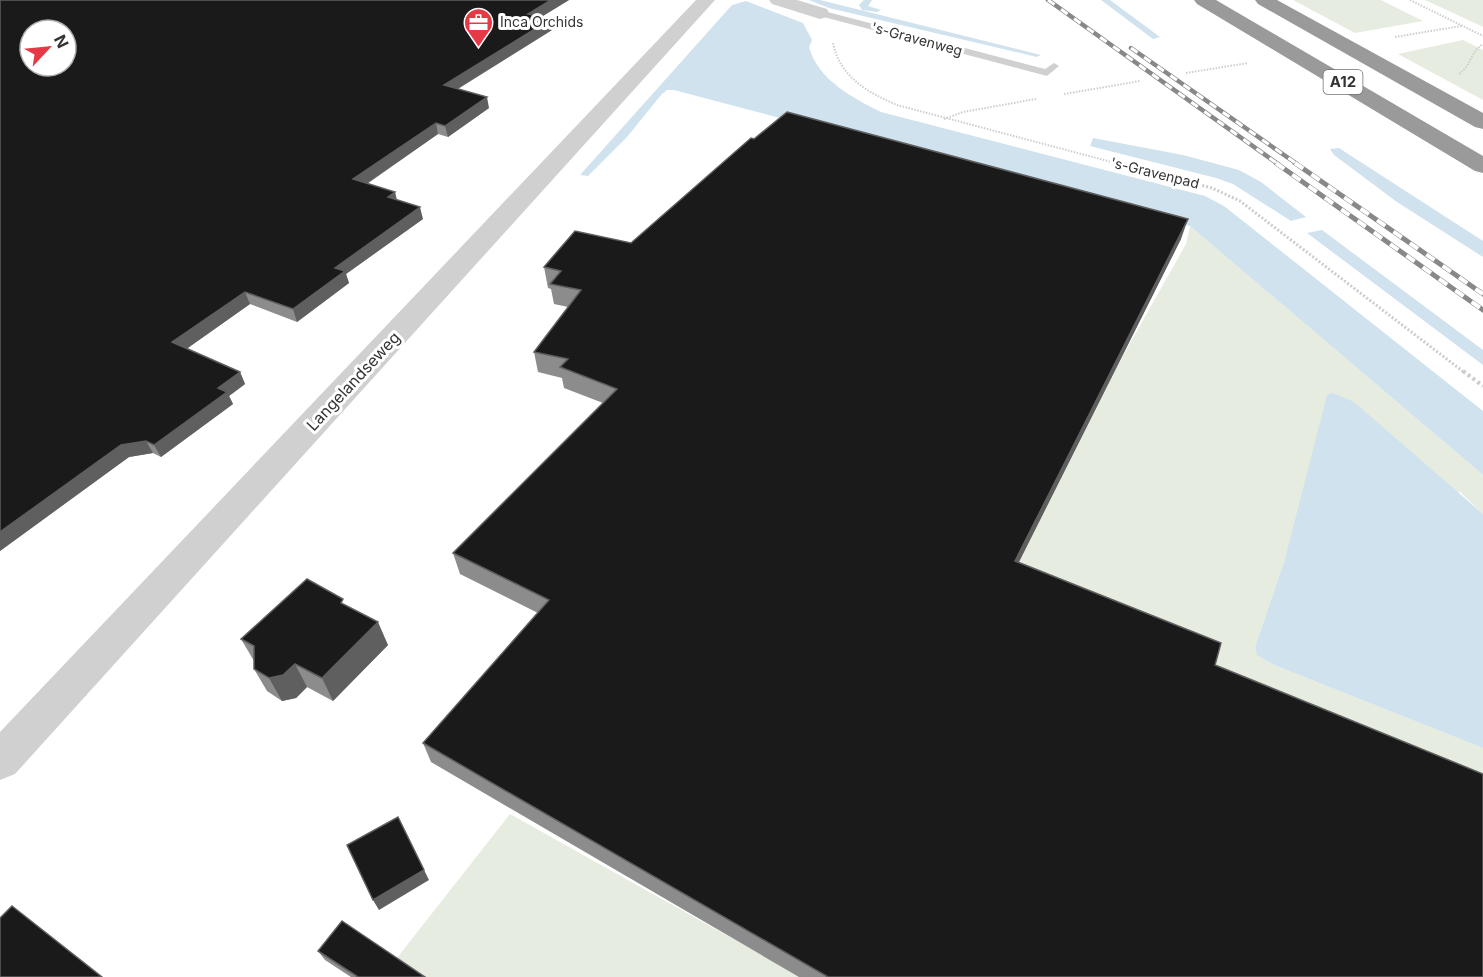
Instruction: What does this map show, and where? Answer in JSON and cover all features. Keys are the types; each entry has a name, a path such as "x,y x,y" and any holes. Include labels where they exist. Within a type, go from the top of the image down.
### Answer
{"highway":[{"name":"A12","path":"1203,0 1483,166"},
{"name":"A12","path":"1264,0 1483,122"}],"street":[{"name":"Langelandseweg","path":"0,761 706,0"},
{"name":"'s-Gravenweg","path":"778,0 820,13"}],"lane":[{"name":"'s-Gravenweg","path":"820,13 1047,73 1054,66"}],"path":[{"path":"1410,0 1483,36"},
{"name":"'s-Gravenpad","path":"820,13 832,33 833,47 846,74 884,100 944,120 1212,188 1240,201 1483,386"},
{"path":"1395,37 1462,26"},
{"path":"1453,77 1469,67 1474,50 1483,44"},
{"path":"1186,73 1256,61"}],"shaded area":[{"path":"1293,0 1381,0 1423,21 1355,33"},
{"path":"1425,0 1483,0 1483,27 1479,25"},
{"path":"1463,40 1483,50 1483,100 1398,54"},
{"path":"1190,226 1483,475 1483,514 1460,492 1285,559 1255,647 1258,655 1274,665 1483,748 1483,977 1193,660 1006,563 1186,244"},
{"path":"510,814 801,977 382,977"}],"water":[{"path":"746,1 803,23 812,40 809,47 820,69 838,87 881,112 1205,196 1224,206 1483,411 1483,475 1190,226 674,90 667,90 661,95 627,137 588,176 580,175 732,5"},
{"path":"1093,138 1183,155 1239,170 1261,182 1306,217 1291,221 1233,184 1090,146"},
{"path":"1339,148 1483,241 1483,257 1397,202 1334,155 1330,149"},
{"path":"1322,230 1483,350 1483,365 1307,233"},
{"path":"1333,393 1354,402 1483,514 1483,748 1274,665 1257,655 1255,647 1285,559 1327,395"}],"building":[{"path":"0,0 551,0 528,14 551,19 444,85 487,97 445,126 436,123 353,179 395,192 388,197 420,207 335,268 345,271 293,309 245,292 172,342 240,372 218,388 227,392 154,445 146,441 121,445 0,532"},
{"path":"787,112 1188,219 1015,561 1221,643 1215,665 1483,774 1483,977 828,977 423,743 549,600 453,553 617,389 560,367 568,359 534,352 581,290 550,284 561,271 544,267 575,231 631,243 751,138 754,139"},
{"path":"307,579 343,599 341,603 378,622 322,678 295,664 283,675 269,678 254,669 254,646 241,639"},
{"path":"398,817 424,870 373,900 347,845"},
{"path":"12,906 102,977 0,977 0,918"},
{"path":"342,921 425,977 358,977 318,951"}],"waterway":[{"path":"813,0 829,6 1037,55"},
{"path":"868,0 863,5 865,8 877,10"},
{"path":"1105,0 1156,37"}],"railway":[{"path":"1048,0 1278,164"},
{"path":"1131,48 1297,164"},
{"path":"1276,163 1483,310"},
{"path":"1295,163 1483,294"}],"place":[{"name":"Inca Orchids","path":"479,48"}]}
